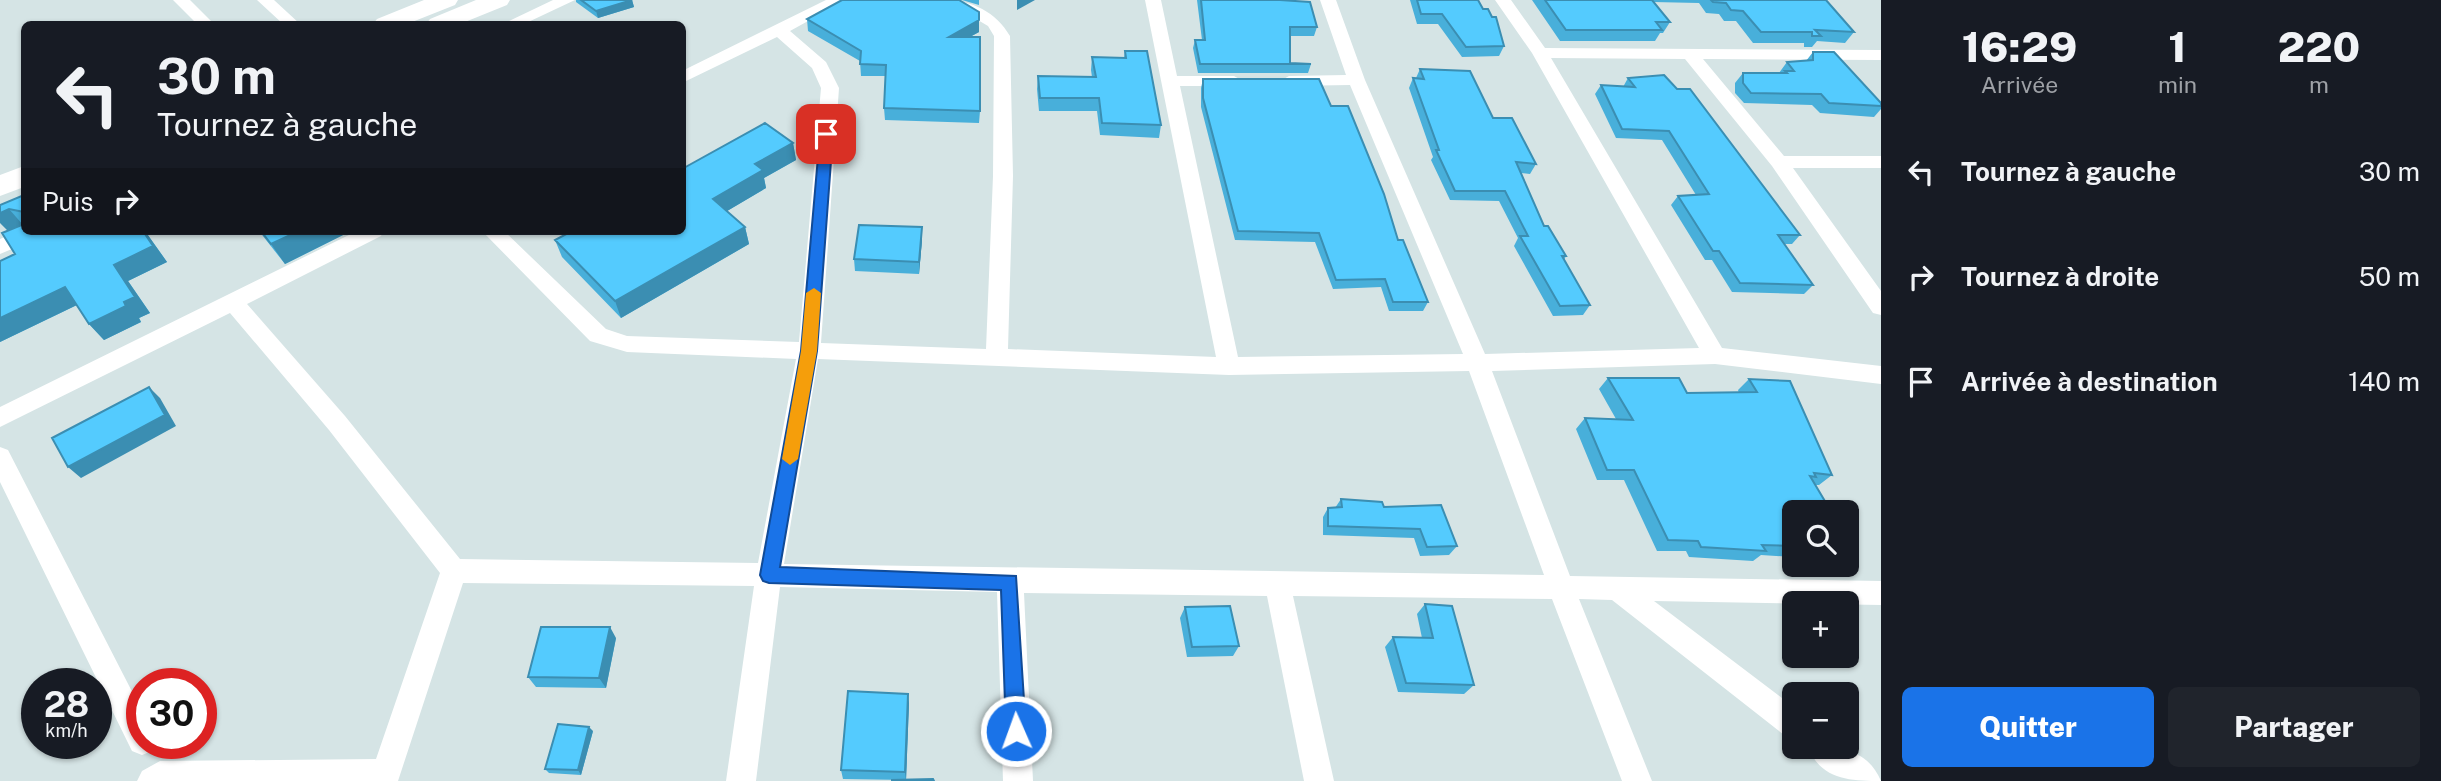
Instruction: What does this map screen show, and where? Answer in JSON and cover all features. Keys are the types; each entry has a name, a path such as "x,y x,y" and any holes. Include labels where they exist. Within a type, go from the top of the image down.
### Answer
{"main road":[{"path":"394,21 446,0"},
{"path":"446,21 498,0"},
{"path":"0,186 21,177"},
{"path":"0,207 21,198"}],"street":[{"path":"181,0 203,21"},
{"path":"265,0 289,21"},
{"path":"518,21 567,0"},
{"path":"686,76 838,0"},
{"path":"952,0 994,23 1002,36 1003,176 997,359"},
{"path":"1153,0 1229,366"},
{"path":"1328,0 1356,80 1477,362 1561,589 1637,781"},
{"path":"1503,0 1541,53 1715,356"},
{"path":"741,781 769,575 809,351 830,88 820,66 779,30"},
{"path":"1541,53 1881,55"},
{"path":"1690,55 1779,162 1881,307"},
{"path":"1170,81 1356,80"},
{"path":"1779,162 1881,162"},
{"path":"0,247 27,235"},
{"path":"0,418 366,235"},
{"path":"496,235 587,327 610,340 627,344 1229,366 1359,366 1715,356 1771,360 1881,375"},
{"path":"232,301 337,424 454,571"},
{"path":"0,457 126,711"},
{"path":"454,571 769,575 1010,582 1881,593"},
{"path":"149,759 156,778 384,777 454,571"},
{"path":"1010,582 1018,781"},
{"path":"1279,586 1320,781"},
{"path":"1617,588 1782,716"},
{"path":"1838,759 1866,781"}],"building":[{"path":"581,0 632,0 596,11"},
{"path":"842,0 959,0 979,12 979,20 949,37 980,37 980,111 884,108 886,65 860,64 861,51 807,19"},
{"path":"1201,0 1310,2 1317,27 1290,27 1290,63 1311,64 1200,64 1195,40 1205,40"},
{"path":"1417,0 1478,0 1483,9 1488,9 1492,17 1496,17 1504,46 1466,47 1442,14 1421,14"},
{"path":"1545,0 1652,0 1670,22 1656,22 1662,30 1566,30"},
{"path":"1711,0 1826,0 1854,32 1815,30 1821,36 1812,36 1812,32 1761,32 1743,11 1731,10 1726,3"},
{"path":"1125,51 1147,51 1161,125 1102,123 1099,98 1040,98 1038,76 1096,77 1092,57 1126,58"},
{"path":"1813,52 1834,52 1881,106 1829,103 1821,94 1751,93 1743,83 1743,73 1794,71 1787,62 1813,60"},
{"path":"1420,69 1470,71 1493,118 1512,118 1536,164 1516,162 1544,226 1548,226 1566,256 1562,256 1590,305 1560,306 1520,236 1528,236 1505,191 1455,191 1436,150 1439,150 1413,78 1424,79"},
{"path":"1664,75 1677,89 1690,89 1800,235 1778,235 1813,285 1740,283 1719,251 1713,251 1678,196 1709,194 1669,131 1622,129 1601,85 1635,87 1628,78"},
{"path":"1203,79 1319,79 1331,106 1348,106 1384,194 1398,240 1403,240 1428,302 1393,302 1385,279 1336,280 1319,233 1238,231 1203,98"},
{"path":"765,123 793,143 755,164 763,170 713,199 745,227 615,301 555,240 564,235 686,235 686,167"},
{"path":"21,196 21,211 9,209 0,213 0,205"},
{"path":"21,225 21,235 146,235 153,246 114,265 135,297 124,302 126,306 89,324 65,287 0,318 0,261 15,254 2,233"},
{"path":"859,225 922,227 919,262 854,259"},
{"path":"264,235 290,235 271,244"},
{"path":"1608,378 1679,378 1687,393 1757,392 1749,379 1790,381 1832,475 1814,473 1816,477 1810,476 1824,500 1782,500 1782,546 1762,545 1766,551 1701,547 1698,541 1668,540 1634,470 1607,470 1585,418 1633,420"},
{"path":"149,387 165,415 68,467 52,438"},
{"path":"1341,499 1382,502 1384,507 1441,505 1457,546 1427,547 1420,529 1328,526 1328,508 1342,507"},
{"path":"1425,604 1452,606 1474,685 1406,683 1393,637 1433,638"},
{"path":"1230,606 1239,646 1192,647 1185,607"},
{"path":"541,627 610,627 599,678 528,677"},
{"path":"848,691 908,694 905,772 841,770"},
{"path":"558,724 589,727 578,770 545,769"},
{"path":"892,780 934,781 892,781"}],"slow traffic":[{"path":"790,459 809,351 814,293"}],"route":[{"path":"826,134 809,351 769,575 1010,582 1016,731"}]}
